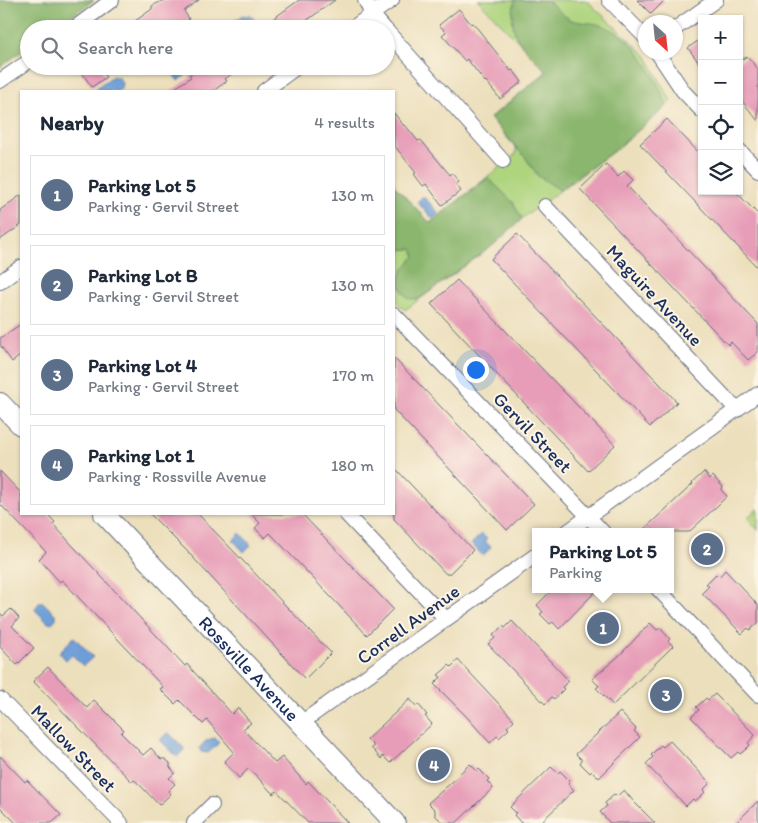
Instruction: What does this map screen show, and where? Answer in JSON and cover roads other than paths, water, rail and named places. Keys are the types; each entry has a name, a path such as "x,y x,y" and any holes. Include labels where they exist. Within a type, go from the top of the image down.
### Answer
{"street":[{"path":"85,20 112,0"},
{"path":"365,0 372,14 378,20"},
{"path":"364,20 392,0"},
{"path":"609,0 638,30"},
{"path":"683,23 716,0"},
{"path":"395,39 503,161"},
{"path":"662,60 683,91 698,107"},
{"path":"0,82 20,68"},
{"path":"265,90 286,75"},
{"path":"743,154 758,170"},
{"name":"Maguire Avenue","path":"545,206 737,410"},
{"path":"0,282 20,268"},
{"name":"Gervil Street","path":"395,315 600,528"},
{"path":"573,528 758,394"},
{"path":"0,403 20,424"},
{"name":"Rossville Avenue","path":"105,515 394,823"},
{"path":"347,515 446,619"},
{"name":"Correll Avenue","path":"301,723 532,558"},
{"path":"662,593 758,694"},
{"name":"Mallow Street","path":"0,699 121,823"},
{"path":"194,823 212,805"}],"water":[{"path":"250,14 254,19 236,20 243,15 247,16"},
{"path":"174,75 184,75 185,76 178,81"},
{"path":"113,76 119,78 122,83 120,90 97,90 97,87"},
{"path":"423,196 439,213 433,219 417,202"},
{"path":"240,533 251,545 244,552 233,540"},
{"path":"482,534 487,539 485,541 491,547 483,556 471,544"},
{"path":"40,602 43,602 56,615 56,619 52,623 48,623 35,610"},
{"path":"74,637 93,657 83,666 72,655 66,660 59,652"},
{"path":"168,732 185,749 177,757 160,740"},
{"path":"216,738 219,742 208,753 201,752 200,748 205,742"}],"place":[{"name":"Parking Lot B","path":"707,549"},
{"name":"Parking Lot 5","path":"603,628"},
{"name":"Parking Lot 4","path":"666,695"},
{"name":"Parking Lot 1","path":"434,765"}]}
